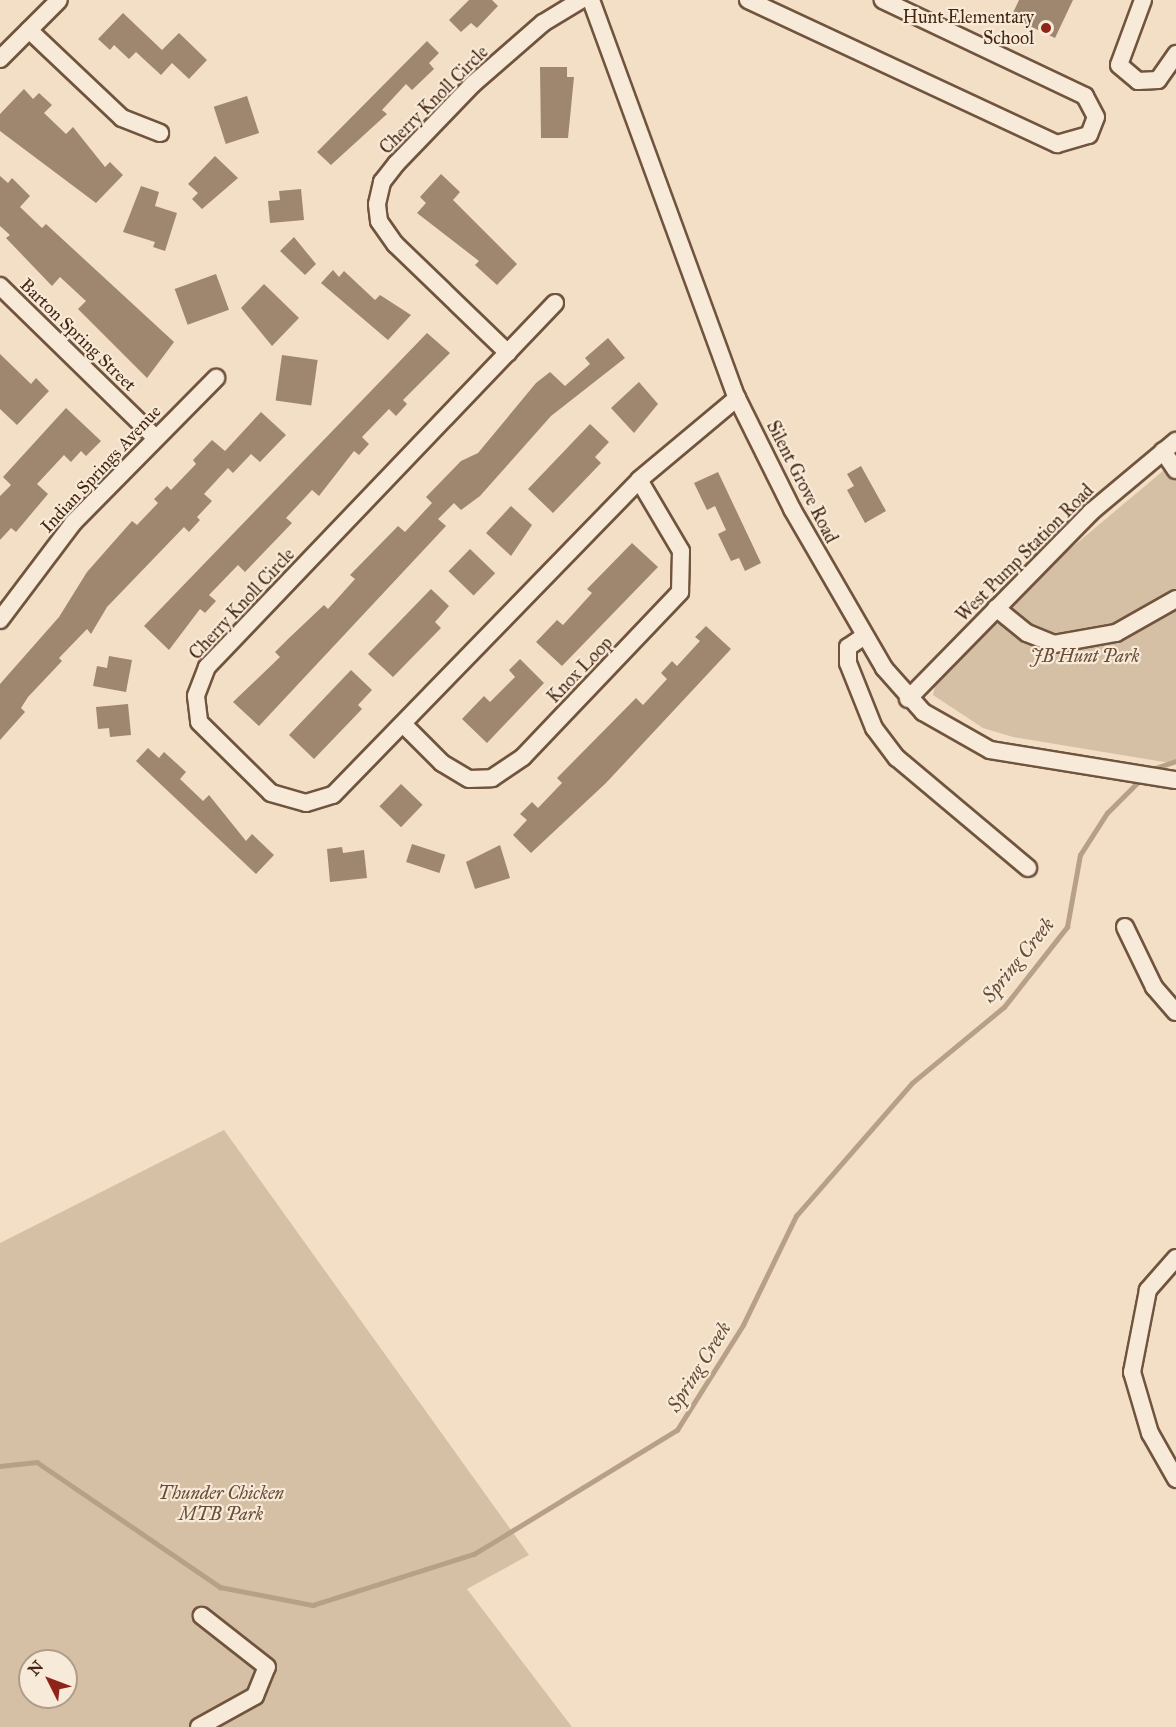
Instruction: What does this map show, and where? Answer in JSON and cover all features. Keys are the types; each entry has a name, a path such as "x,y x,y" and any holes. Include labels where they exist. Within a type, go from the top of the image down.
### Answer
{"street":[{"path":"0,59 58,0"},
{"name":"Cherry Knoll Circle","path":"581,0 543,23 473,84 396,164 382,182 377,204 379,220 395,244 508,353 207,667 196,696 207,734 271,793 288,801 306,803 333,795 639,480 737,398"},
{"name":"Silent Grove Road","path":"591,0 737,398 863,637 908,699 956,734 1034,761 1176,780"},
{"path":"748,0 1057,144 1089,135 1096,117 1085,96 883,0"},
{"path":"1143,0 1119,65 1138,81 1158,80 1176,54"},
{"path":"29,30 122,118 160,133"},
{"name":"Barton Spring Street","path":"0,286 155,437"},
{"path":"508,353 555,303"},
{"name":"Indian Springs Avenue","path":"0,620 73,523 155,437 216,378"},
{"name":"West Pump Station Road","path":"908,699 1091,512 1176,441"},
{"path":"1163,452 1176,470"},
{"name":"Knox Loop","path":"403,724 442,763 469,779 492,778 523,757 680,592 681,551 639,480"},
{"path":"996,608 1027,633 1054,644 1116,633 1176,599"},
{"path":"863,637 848,647 848,663 874,728 897,758 1028,868"},
{"path":"1125,927 1154,987 1176,1012"},
{"path":"1176,1258 1148,1290 1132,1372 1150,1433 1176,1479"},
{"path":"199,1727 255,1696 267,1667 202,1616"}],"green space":[{"name":"JB Hunt Park","path":"1176,460 1176,764 1013,737 983,728 933,695 938,674 996,611"},
{"name":"Thunder Chicken MTB Park","path":"224,1130 529,1555 467,1589 572,1727 0,1727 0,1243"}],"building":[{"path":"469,0 492,0 498,6 477,28 471,23 461,32 449,20"},
{"name":"Hunt Elementary School","path":"1019,0 1073,0 1055,38 1011,17"},
{"path":"123,13 162,50 179,33 207,60 189,79 172,63 161,75 136,52 129,59 114,45 110,50 98,39"},
{"path":"427,41 439,53 429,63 434,69 412,90 406,84 382,110 387,114 331,165 317,152"},
{"path":"540,67 567,67 567,77 574,77 568,138 541,138"},
{"path":"24,89 33,99 39,93 52,105 44,113 66,134 73,127 105,167 110,162 123,175 96,203 0,131 0,114"},
{"path":"247,96 259,133 226,144 214,107"},
{"path":"215,156 238,178 202,209 192,199 198,193 188,184"},
{"path":"441,174 460,192 453,200 517,264 497,285 475,265 479,261 417,213 426,203 420,197"},
{"path":"0,176 8,183 12,178 30,196 20,207 42,228 46,224 174,342 147,378 78,309 86,301 60,277 52,286 6,238 10,235 0,226"},
{"path":"141,186 159,192 155,206 177,213 165,251 153,247 155,242 123,232"},
{"path":"301,189 304,220 270,223 268,201 280,200 279,191"},
{"path":"294,237 316,264 305,275 280,251"},
{"path":"333,270 339,277 344,271 375,300 380,295 411,315 388,340 321,283"},
{"path":"216,274 229,310 188,325 175,289"},
{"path":"264,284 299,318 272,346 241,308"},
{"path":"427,333 450,353 403,400 407,404 396,416 389,409 362,437 369,444 359,455 354,451 319,496 312,490 286,518 292,523 245,572 238,565 209,595 216,601 205,613 200,609 169,650 144,626"},
{"path":"608,338 625,358 551,416 480,496 461,510 454,503 438,519 446,526 259,726 233,702 280,657 275,652 287,640 324,605 328,609 355,579 350,575 398,526 405,532 432,503 426,497 461,461 478,453 536,383 550,372 565,386 590,364 585,358"},
{"path":"0,354 31,384 36,378 49,391 17,425 0,409"},
{"path":"282,355 318,360 311,406 276,401"},
{"path":"639,382 658,404 634,433 611,408"},
{"path":"66,408 101,441 86,456 81,451 71,462 64,455 37,484 48,494 16,532 11,528 0,540 0,496 11,485 3,477"},
{"path":"261,412 286,435 260,462 251,454 233,473 228,468 204,494 212,501 197,517 200,520 189,532 184,527 107,607 91,634 87,629 59,658 62,661 28,697 21,708 25,712 0,740 0,684 59,617 87,572 132,521 137,525 158,503 154,499 167,486 171,490 196,464 193,460 212,440 225,451"},
{"path":"590,424 609,442 595,457 601,463 553,513 528,489"},
{"path":"861,466 886,511 865,523 847,490 854,486 847,474"},
{"path":"718,472 761,563 745,571 739,558 731,561 718,534 726,530 715,506 707,510 694,483"},
{"path":"511,506 532,525 511,556 486,533"},
{"path":"632,543 658,567 562,666 536,642 557,620 563,625 592,593 587,589"},
{"path":"470,549 495,573 474,596 448,571"},
{"path":"431,589 449,606 435,622 441,628 393,677 368,654"},
{"path":"706,626 731,649 606,783 531,853 513,835 527,820 520,814 532,802 538,808 562,783 557,778 636,698 643,705 667,679 661,673 672,661 677,666 700,641 695,637"},
{"path":"109,656 132,660 126,692 93,686 97,666 107,668"},
{"path":"520,659 544,683 487,743 462,719 484,696 490,702 515,677 509,670"},
{"path":"351,670 372,690 358,705 362,709 314,759 289,735"},
{"path":"128,704 131,735 110,737 109,728 98,729 96,707"},
{"path":"148,748 159,758 164,752 186,772 180,779 203,801 209,795 246,841 252,834 274,855 256,874 136,761"},
{"path":"401,784 423,805 401,827 379,806"},
{"path":"412,844 445,855 439,873 406,862"},
{"path":"500,845 510,878 475,889 466,862"},
{"path":"342,847 343,853 364,850 367,878 330,882 327,849"}],"waterway":[{"name":"Spring Creek","path":"1150,770 1176,761"},
{"name":"Spring Creek","path":"0,1466 37,1462 220,1587 313,1605 474,1554 677,1430 743,1325 796,1216 912,1083 1004,1007 1067,927 1080,855 1107,813 1142,778"}],"place":[{"name":"Hunt Elementary School","path":"1046,28"}]}
